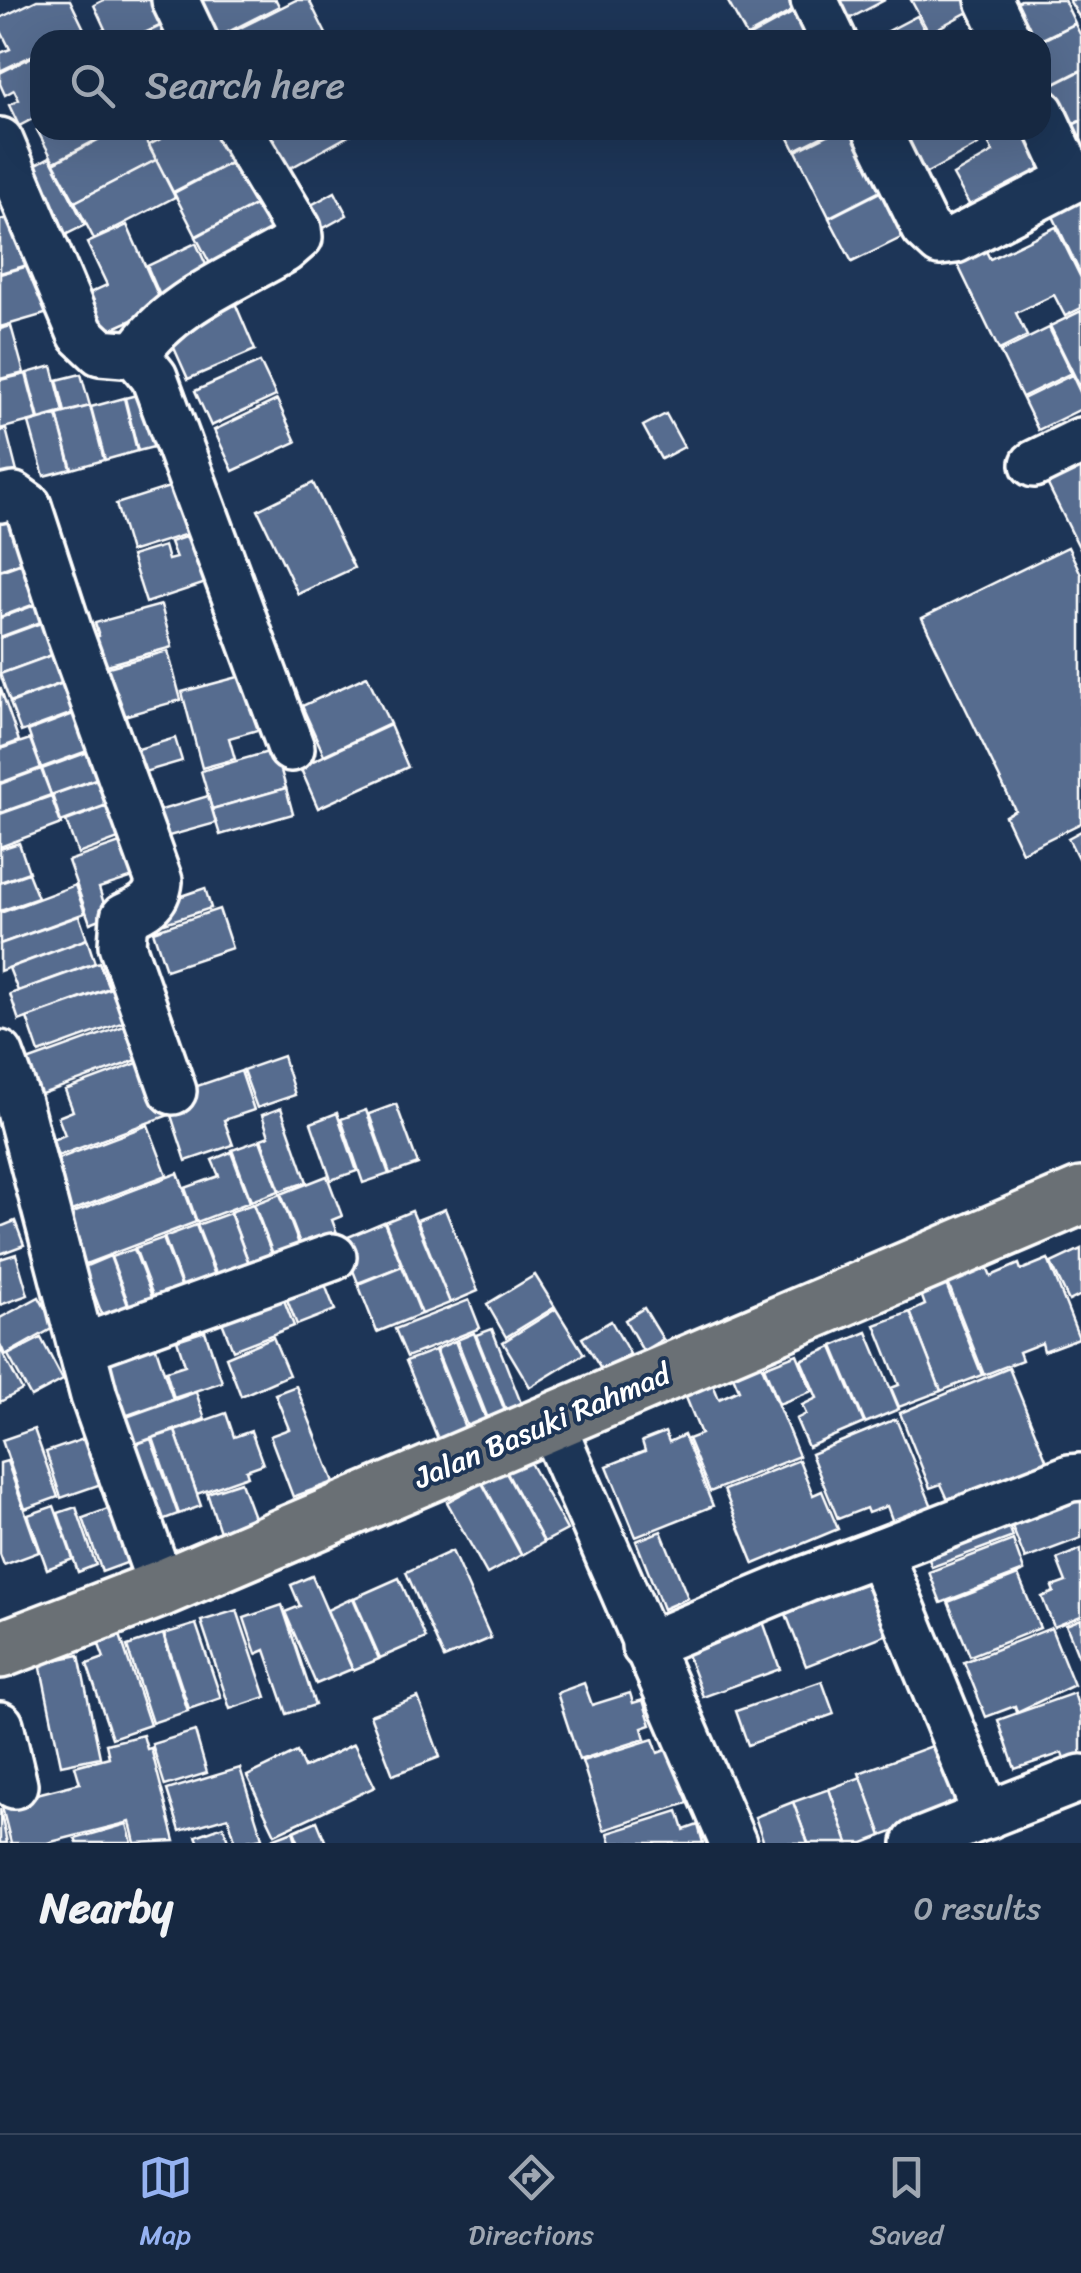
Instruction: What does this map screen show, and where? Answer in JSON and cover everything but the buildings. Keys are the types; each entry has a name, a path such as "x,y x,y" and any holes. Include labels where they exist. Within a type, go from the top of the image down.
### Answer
{"main road":[{"name":"Jalan Basuki Rahmad","path":"0,1650 162,1588 1081,1196"}],"street":[{"path":"175,0 189,30"},
{"path":"814,0 828,30"},
{"path":"990,0 1004,30"},
{"path":"882,140 925,228 940,242 955,240 1076,177 1051,131"},
{"path":"136,356 163,322 179,310 284,250 298,236 298,229 245,140"},
{"path":"0,141 13,205 81,334 100,352 136,356 154,378 291,748"},
{"path":"1034,464 1081,441"},
{"path":"0,499 14,496 28,506 70,636 159,881 158,892 147,907 124,917 122,944 173,1091"},
{"path":"0,1054 9,1106 94,1396 162,1588"},
{"path":"81,1348 333,1257"},
{"path":"551,1423 732,1843"},
{"path":"645,1646 806,1578 1081,1477"},
{"path":"879,1552 987,1816"},
{"path":"0,1725 14,1785"},
{"path":"916,1843 1081,1778"}]}
